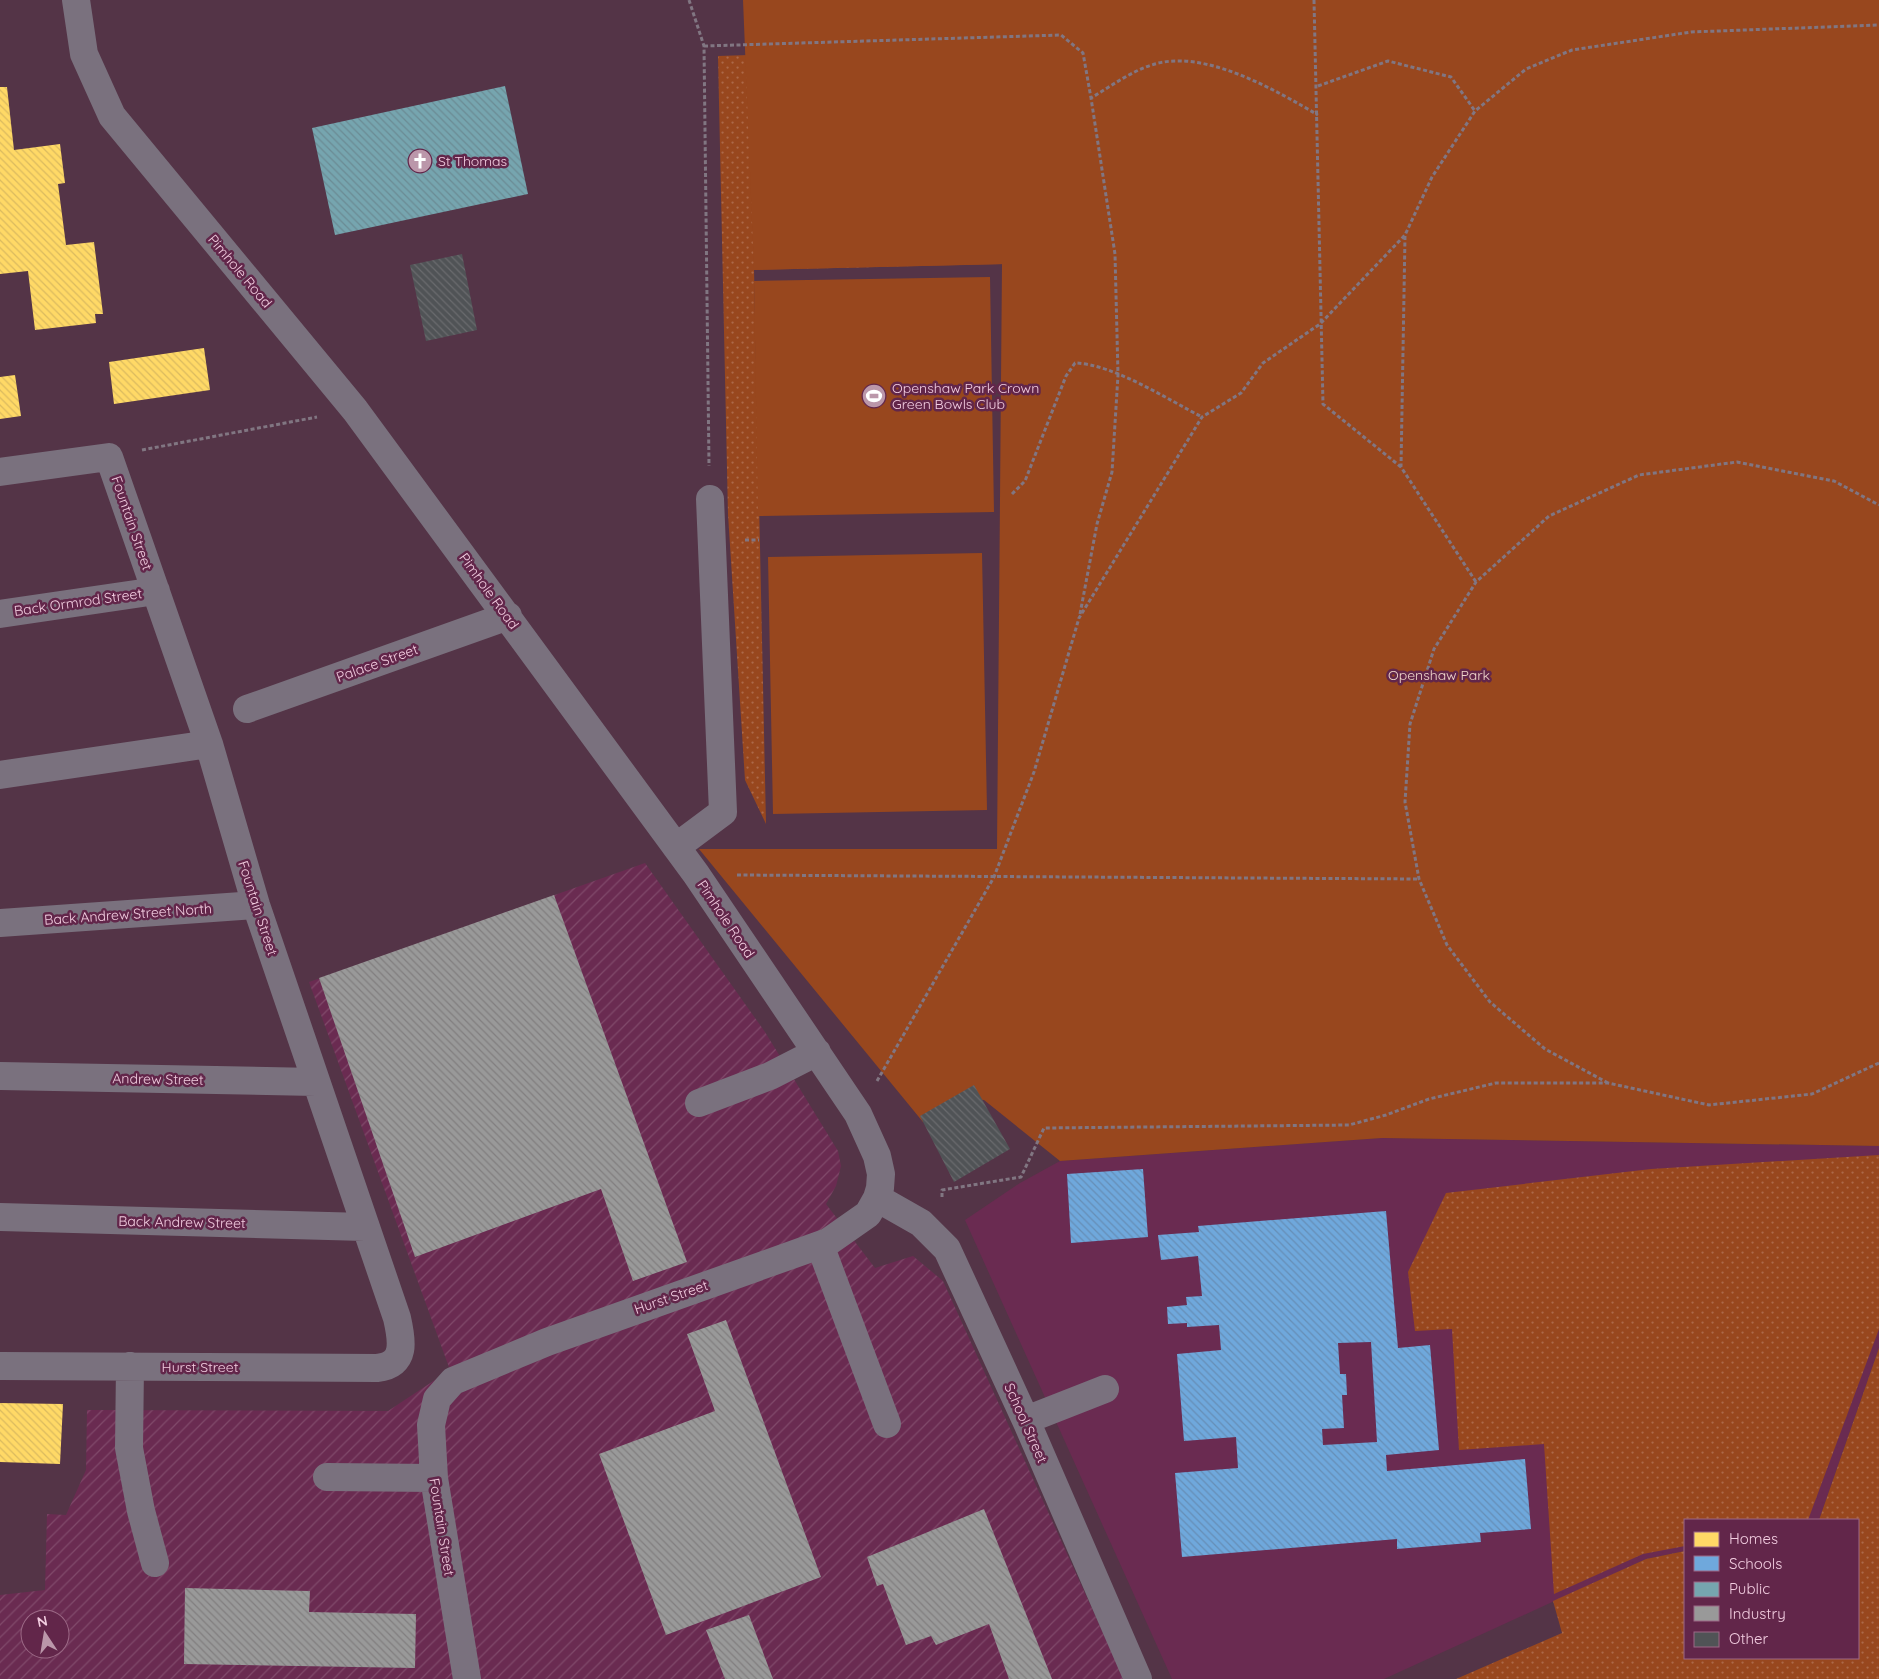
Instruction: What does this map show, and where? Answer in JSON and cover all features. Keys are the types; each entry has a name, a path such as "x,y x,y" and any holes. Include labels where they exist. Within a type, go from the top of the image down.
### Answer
{"street":[{"name":"Pimhole Road","path":"76,0 84,54 112,116 355,410 696,874 858,1114 879,1166 881,1182 877,1198"},
{"path":"0,472 109,456"},
{"name":"Fountain Street","path":"109,456 209,744 256,905 397,1318 401,1346 396,1360"},
{"path":"676,847 723,812 710,499"},
{"name":"Back Ormrod Street","path":"0,614 156,591"},
{"name":"Palace Street","path":"247,709 508,616"},
{"path":"0,774 209,744"},
{"name":"Back Andrew Street North","path":"0,923 256,905"},
{"path":"699,1103 770,1076 817,1052"},
{"name":"Andrew Street","path":"0,1076 316,1082"},
{"name":"School Street","path":"877,1198 921,1222 947,1249 1026,1420 1138,1679"},
{"name":"Hurst Street","path":"453,1381 556,1338 820,1245 856,1224 868,1214 877,1198"},
{"name":"Back Andrew Street","path":"0,1217 365,1227"},
{"path":"820,1245 887,1424"},
{"name":"Hurst Street","path":"0,1366 377,1368 389,1366 396,1360"},
{"path":"130,1366 129,1448 141,1511 155,1563"},
{"name":"Fountain Street","path":"453,1381 437,1399 430,1425 434,1478 467,1679"},
{"path":"1026,1420 1105,1389"},
{"path":"327,1477 434,1478"}],"path":[{"path":"689,0 704,46 710,499"},
{"path":"1314,0 1318,86 1320,324 1323,404 1401,467 1476,582"},
{"path":"1079,618 1202,417 1241,394 1263,363 1320,324 1404,235 1432,177 1475,111 1526,69 1572,50 1691,32 1879,25"},
{"path":"704,46 1061,35 1083,53 1115,254 1118,374 1112,472 1097,524 1079,618 1034,772 994,877 858,1114"},
{"path":"1318,86 1388,61 1451,77 1475,111"},
{"path":"1091,98 1133,74 1163,62 1199,62 1236,73 1288,97 1318,115"},
{"path":"1401,467 1404,235"},
{"path":"1012,494 1025,481 1066,376 1076,363 1091,363 1118,374 1202,417"},
{"path":"109,456 355,410"},
{"path":"1608,1083 1545,1050 1490,1002 1447,945 1419,879 1405,802 1410,724 1434,649 1476,582 1549,516 1639,475 1737,462 1834,481 1879,505"},
{"path":"696,874 1419,879"},
{"path":"921,1222 941,1208 942,1190 1021,1176 1044,1128 1349,1125 1429,1100 1496,1083 1608,1083 1709,1105 1812,1094 1879,1063"}],"shaded area":[{"path":"645,863 765,1032 838,1151 841,1166 836,1186 826,1204 875,1268 913,1256 943,1281 1124,1679 0,1679 0,1595 45,1590 47,1514 66,1515 86,1470 87,1410 388,1411 450,1370 309,982"},
{"path":"1382,1138 1879,1146 1879,1348 1819,1519 1684,1519 1684,1551 1646,1559 1384,1679 1172,1679 965,1220 1020,1183 1060,1161"}],"green space":[{"name":"Openshaw Park","path":"743,0 1879,0 1879,1146 1382,1138 1060,1161 984,1100 959,1098 923,1122 699,849 997,849 1002,264 754,270"},
{"path":"1054,45 1008,264 754,270 766,824 745,780 728,514 718,56"},
{"name":"Openshaw Park Crown Green Bowls Club","path":"990,277 994,512 758,516 754,281"},
{"path":"982,553 987,810 773,814 768,557"},
{"path":"1879,1155 1879,1329 1808,1519 1684,1519 1684,1546 1643,1554 1554,1594 1544,1444 1459,1450 1452,1329 1415,1331 1408,1272 1446,1193 1651,1169"},
{"path":"1879,1348 1879,1679 1456,1679 1562,1633 1553,1601 1646,1559 1684,1551 1684,1659 1859,1659 1859,1519 1819,1519"}],"building: Homes":[{"path":"0,87 7,87 14,150 60,144 65,183 58,184 66,245 94,242 103,314 95,314 96,323 35,330 28,271 0,274"},
{"path":"204,348 210,390 114,404 109,362"},
{"path":"15,375 21,416 0,419 0,377"},
{"path":"0,1403 63,1404 60,1464 0,1462"}],"building: Schools":[{"path":"1143,1169 1148,1237 1071,1243 1067,1174"},
{"path":"1386,1211 1398,1348 1430,1345 1439,1450 1386,1455 1387,1471 1525,1459 1531,1529 1480,1533 1481,1542 1397,1549 1397,1539 1182,1557 1175,1473 1238,1468 1236,1437 1184,1441 1177,1354 1221,1350 1219,1325 1187,1327 1187,1323 1168,1324 1167,1307 1187,1305 1186,1297 1202,1296 1198,1256 1161,1260 1158,1235 1199,1232 1198,1226","holes":["1371,1342 1377,1442 1323,1445 1322,1429 1344,1428 1342,1395 1347,1395 1346,1374 1340,1374 1338,1343"]}],"building: Public":[{"name":"St Thomas","path":"505,86 528,194 335,235 312,128"}],"building: Industry":[{"path":"554,895 687,1262 633,1281 601,1189 415,1257 319,978"},
{"path":"726,1320 821,1577 666,1635 599,1454 715,1411 687,1334"},
{"path":"984,1509 1052,1679 1009,1679 989,1624 936,1645 931,1636 906,1645 883,1584 877,1586 867,1557"},
{"path":"185,1588 310,1591 309,1612 416,1614 415,1668 184,1664"},
{"path":"749,1615 773,1679 725,1679 706,1630"}],"building: Other":[{"path":"462,254 477,330 426,341 410,265"},
{"path":"974,1085 1010,1149 954,1182 920,1116"}],"place":[{"name":"St Thomas","path":"420,161"},
{"name":"Openshaw Park Crown Green Bowls Club","path":"874,396"}]}
